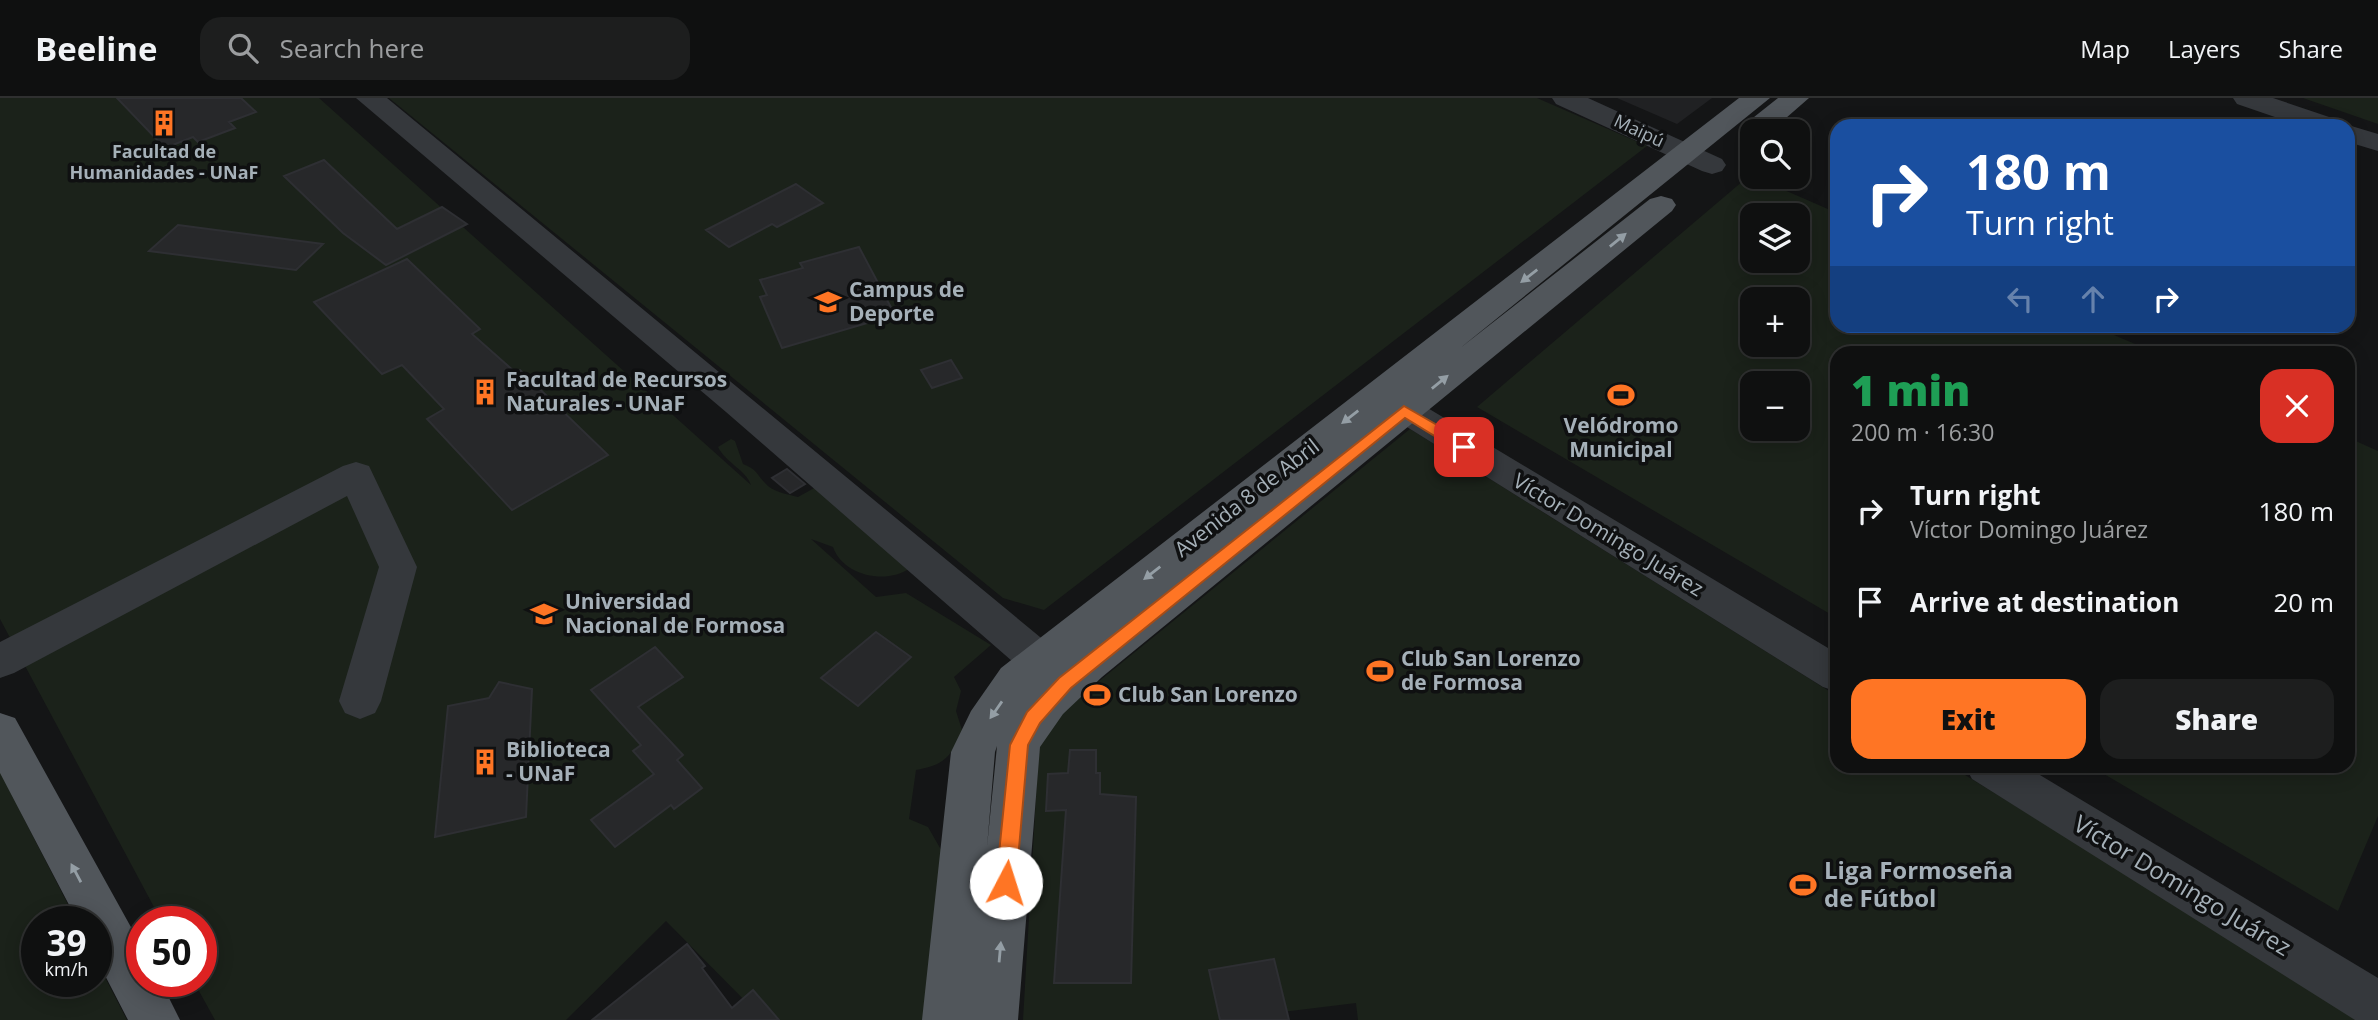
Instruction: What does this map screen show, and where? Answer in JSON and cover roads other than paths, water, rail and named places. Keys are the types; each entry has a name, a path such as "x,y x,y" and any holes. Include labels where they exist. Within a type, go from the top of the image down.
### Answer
{"main road":[{"name":"Avenida 8 de Abril","path":"993,1020 1019,745 1054,672 1698,159 1756,98"},
{"name":"Avenida 8 de Abril","path":"1769,119 1795,98"},
{"name":"Avenida 8 de Abril","path":"1698,159 1740,138"},
{"name":"Avenida 8 de Abril","path":"947,1020 973,752 986,724 1016,680 1054,672"},
{"path":"0,731 155,1020"}],"street":[{"path":"370,98 1054,672"},
{"name":"Maipú","path":"1566,98 1698,159"},
{"path":"2247,98 2308,119"},
{"path":"2355,135 2378,143"},
{"name":"Víctor Domingo Juárez","path":"1392,402 1830,670"},
{"path":"0,661 356,475 398,567 360,701"},
{"name":"Víctor Domingo Juárez","path":"1998,773 2378,1006"}],"place":[{"name":"Facultad de Humanidades - UNaF","path":"164,123"},
{"name":"Campus de Deporte","path":"828,302"},
{"name":"Facultad de Recursos Naturales - UNaF","path":"485,392"},
{"name":"Velódromo Municipal","path":"1621,395"},
{"name":"Universidad Nacional de Formosa","path":"544,614"},
{"name":"Club San Lorenzo de Formosa","path":"1380,671"},
{"name":"Club San Lorenzo","path":"1097,695"},
{"name":"Biblioteca - UNaF","path":"485,762"},
{"name":"Liga Formoseña de Fútbol","path":"1803,885"}]}
